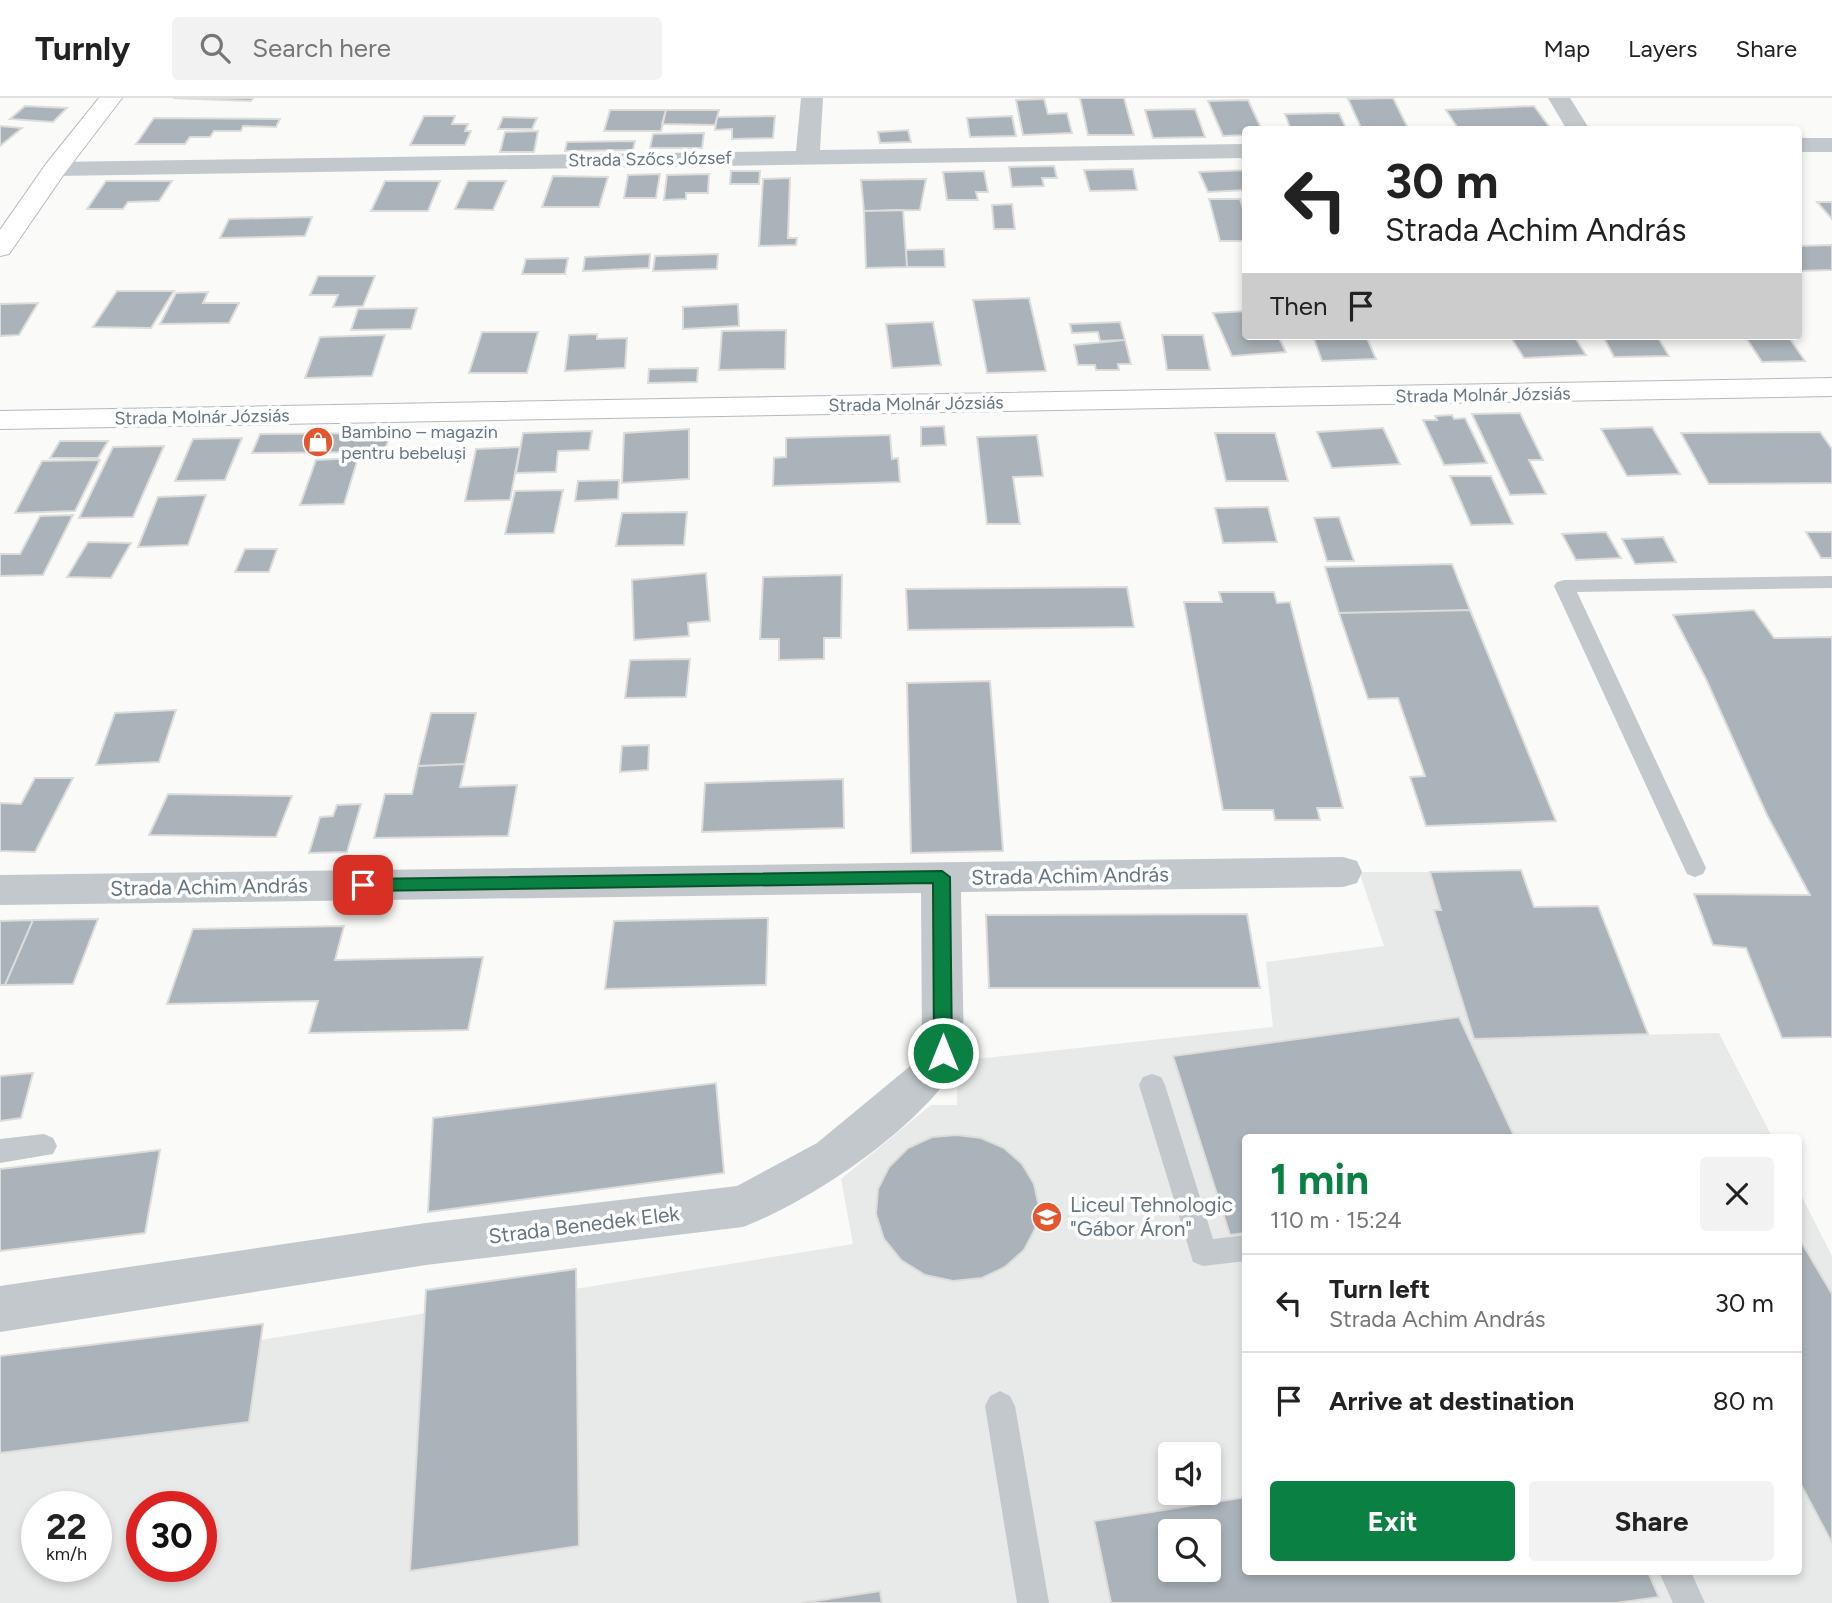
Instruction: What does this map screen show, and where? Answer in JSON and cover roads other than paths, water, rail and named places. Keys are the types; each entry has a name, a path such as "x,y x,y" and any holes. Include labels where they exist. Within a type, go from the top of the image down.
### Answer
{"street":[{"path":"0,248 55,169 111,98"},
{"path":"807,157 812,98"},
{"path":"1559,98 1576,126"},
{"path":"1802,145 1832,145"},
{"name":"Strada Szőcs József","path":"55,169 1242,151"},
{"name":"Strada Molnár Józsiás","path":"0,420 1832,387"},
{"name":"Strada Achim András","path":"0,890 1343,872"},
{"name":"Strada Benedek Elek","path":"0,1309 426,1244 743,1206 832,1157 924,1080 943,1053 942,877"}],"lane":[{"path":"1695,867 1564,586 1832,582"},
{"path":"1152,1085 1203,1253 1242,1248"},
{"path":"0,1151 44,1146"},
{"path":"1000,1406 1033,1603"},
{"path":"1676,1575 1689,1603"}],"place":[{"name":"Bambino – magazin pentru bebeluși","path":"318,442"},
{"name":"Liceul Tehnologic \"Gábor Áron\"","path":"1047,1217"}]}
